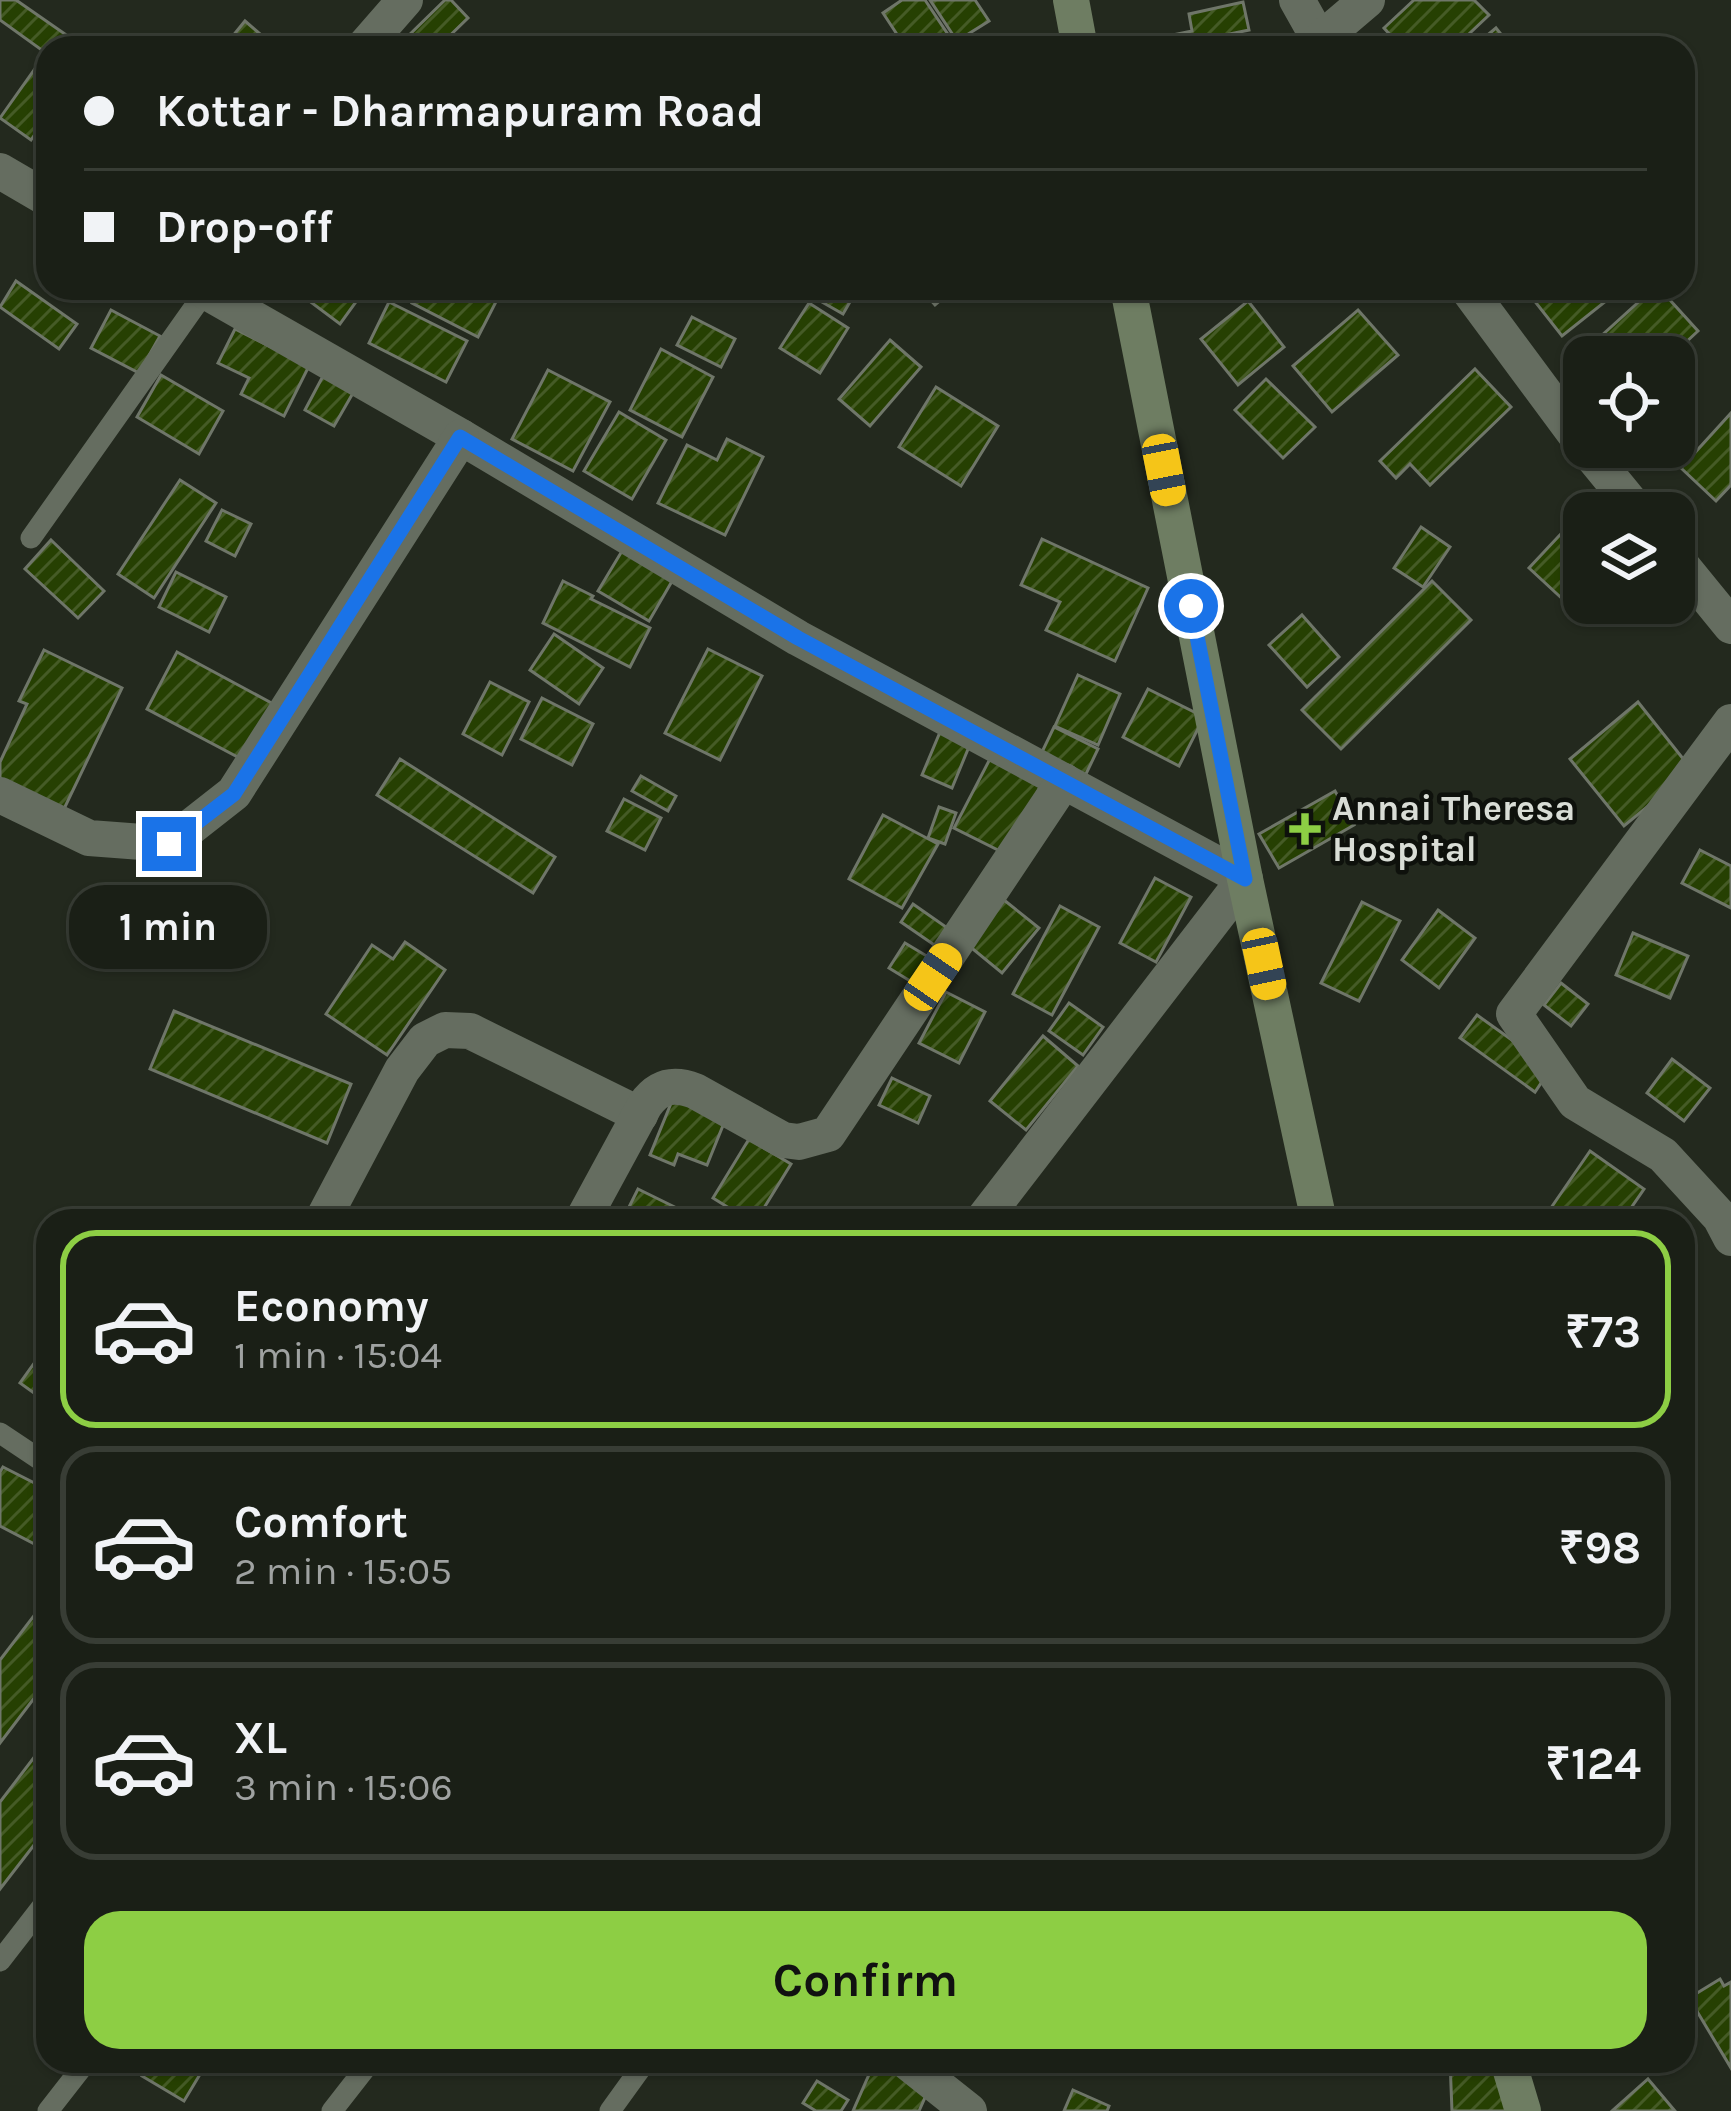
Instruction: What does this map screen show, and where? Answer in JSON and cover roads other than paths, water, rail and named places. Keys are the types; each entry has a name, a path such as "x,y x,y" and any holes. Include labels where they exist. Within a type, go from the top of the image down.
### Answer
{"main road":[{"path":"1071,0 1078,36"},
{"path":"1130,300 1316,1209"},
{"path":"1512,2073 1523,2111"}],"street":[{"path":"374,36 405,0"},
{"path":"1297,0 1317,36"},
{"path":"1330,36 1367,0"},
{"path":"0,171 36,192"},
{"path":"220,300 798,638 1245,879 991,1209"},
{"path":"1476,300 1563,418"},
{"path":"0,795 89,838 169,844 234,794 460,437"},
{"path":"1602,468 1622,492"},
{"path":"1695,582 1731,626"},
{"path":"1731,722 1514,1014 1575,1102 1663,1155 1720,1217 1731,1238"},
{"path":"589,1209 652,1094 669,1086 680,1085 783,1140 799,1142 828,1134 1064,781"},
{"path":"328,1209 402,1070 425,1040 445,1030 470,1031 640,1114"},
{"path":"921,2073 969,2111"}],"lane":[{"path":"31,538 196,300"},
{"path":"0,1433 36,1458"},
{"path":"0,1961 36,1914"},
{"path":"48,2111 78,2073"},
{"path":"332,2111 361,2073"},
{"path":"610,2111 637,2073"}],"place":[{"name":"Annai Theresa Hospital","path":"1305,829"}]}
